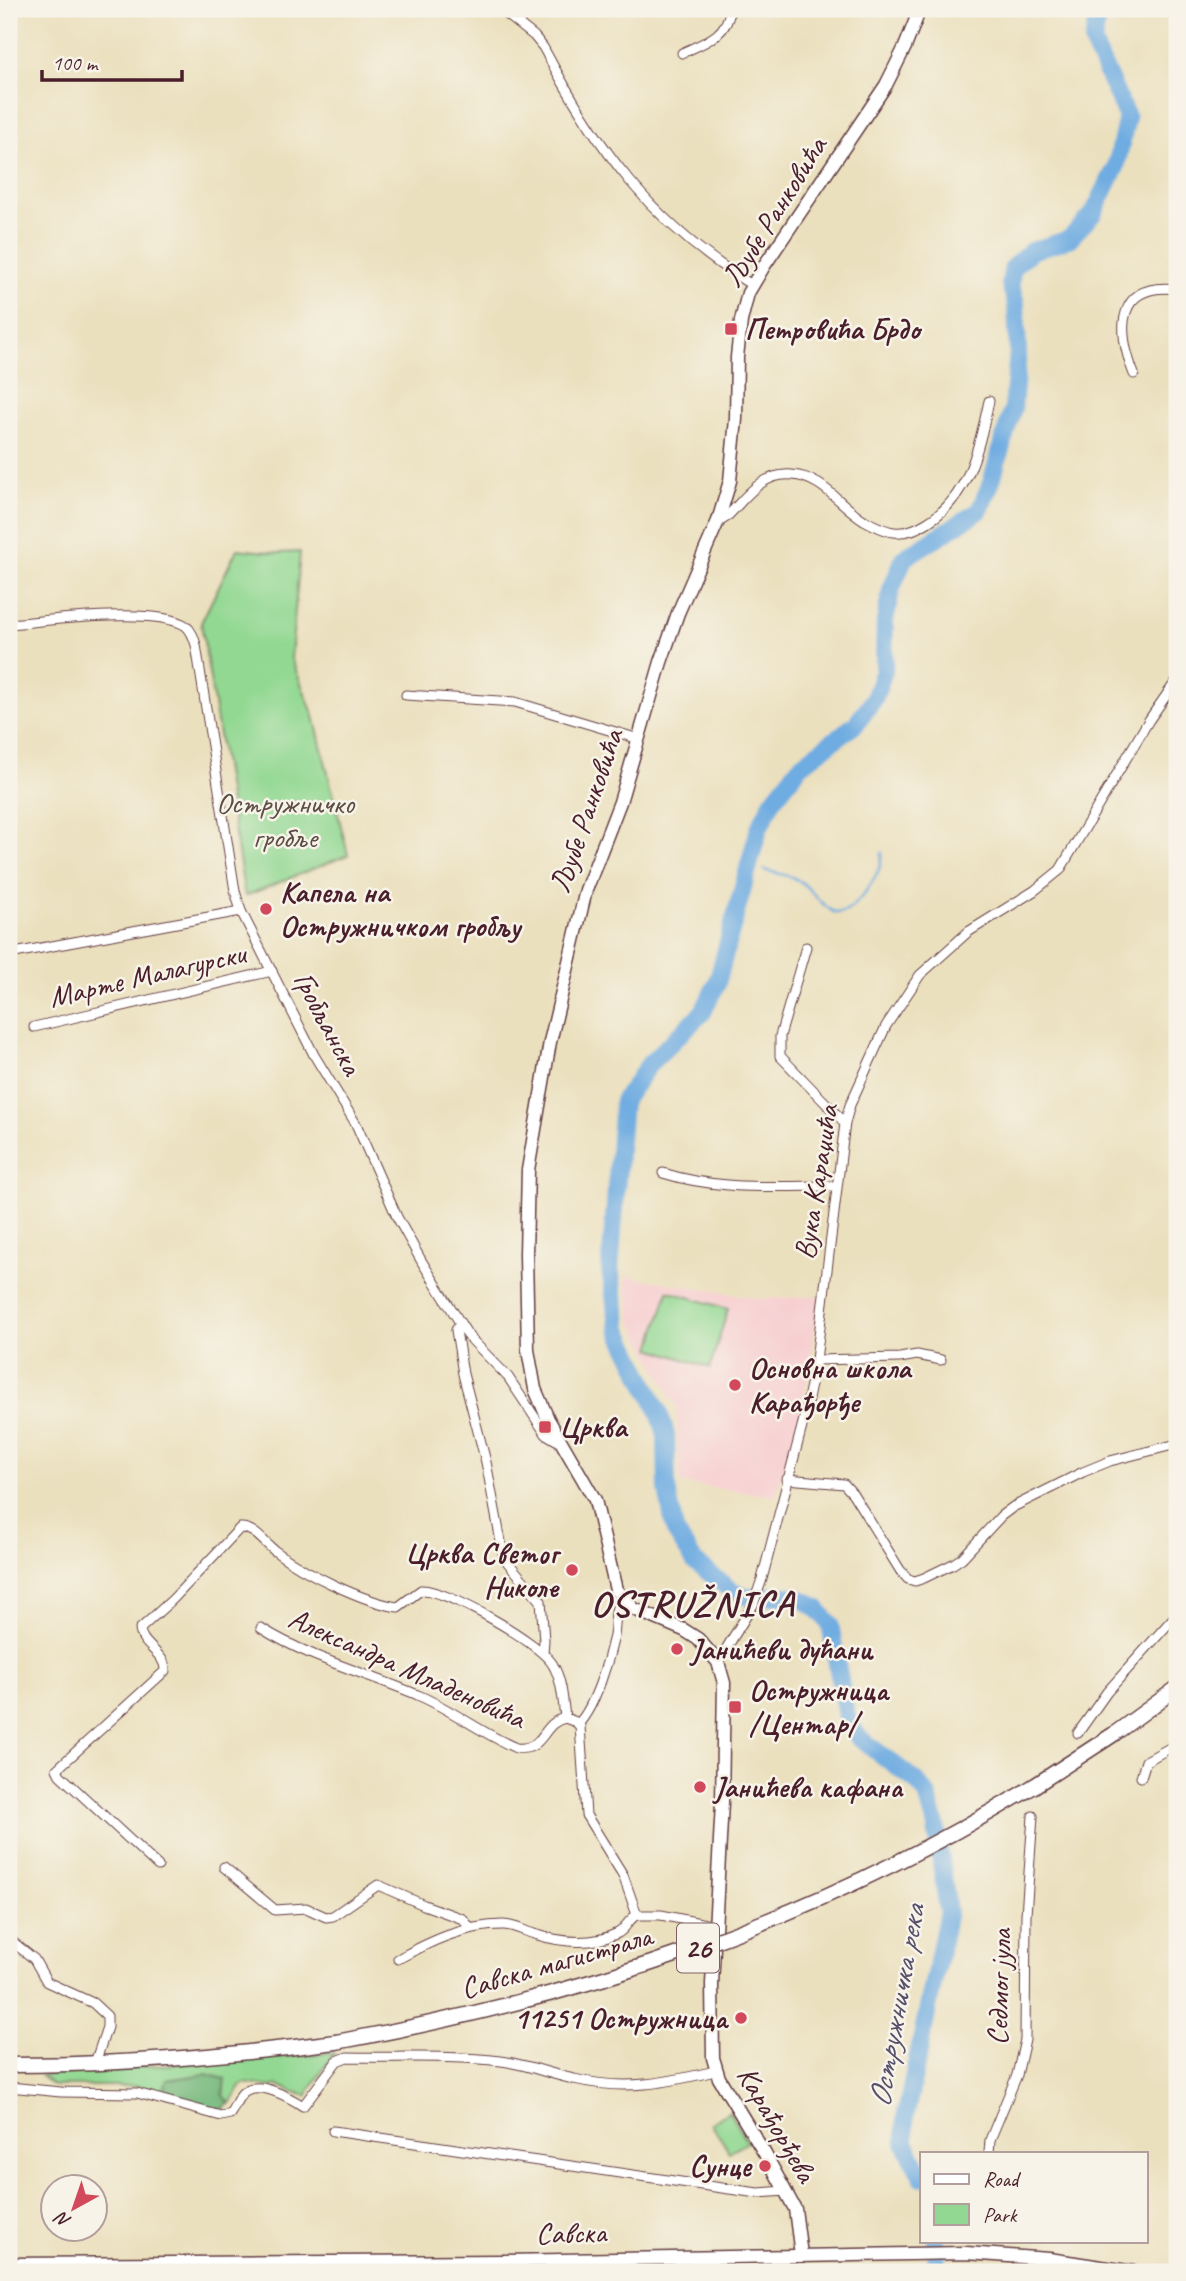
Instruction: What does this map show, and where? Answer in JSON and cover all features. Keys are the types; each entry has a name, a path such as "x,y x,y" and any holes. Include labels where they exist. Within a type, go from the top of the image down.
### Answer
{"main road":[{"name":"Савска магистрала","path":"9,2065 241,2054 336,2042 408,2029 546,1996 700,1947 870,1878 943,1840 1034,1786 1114,1734 1177,1688"}],"street":[{"path":"500,9 534,36 543,47 602,147 640,195 678,230 752,285"},
{"path":"682,52 709,40 723,30 730,9"},
{"name":"Љубе Ранковића","path":"621,1598 612,1580 595,1500 541,1403 529,1364 526,1254 528,1170 550,1042 586,890 620,802 665,650 718,521 730,481 736,419 737,357 743,312 752,285 886,85 896,68 920,9"},
{"path":"1134,374 1123,340 1129,304 1151,290 1177,289"},
{"path":"718,521 725,519 751,490 770,478 793,475 822,486 854,513 874,525 898,534 914,530 956,500 979,447 989,401"},
{"name":"Гробљанска","path":"9,624 140,615 176,622 189,629 197,645 235,891 241,911 314,1055 356,1124 397,1217 426,1269 475,1344 508,1377 546,1434 551,1438 561,1439"},
{"name":"Вука Караџића","path":"718,1662 738,1633 762,1579 804,1419 816,1360 845,1123 850,1105 886,1026 920,975 968,932 1034,891 1060,870 1149,720 1177,680"},
{"path":"406,695 515,702 639,739"},
{"path":"9,954 241,911"},
{"path":"806,947 780,1036 780,1056 845,1123"},
{"name":"Марте Малагурски","path":"34,1027 272,971"},
{"path":"663,1173 742,1187 836,1186"},
{"path":"460,1323 456,1330 463,1374 486,1462 504,1558 541,1601 543,1653"},
{"path":"816,1360 917,1355 941,1360"},
{"path":"787,1479 844,1484 900,1570 908,1579 915,1581 953,1564 1013,1507 1110,1461 1177,1444"},
{"path":"158,1866 60,1775 57,1769 165,1671 164,1662 142,1637 140,1629 173,1599 238,1529 244,1527 253,1531 281,1556 335,1586 394,1606 403,1605 421,1590 438,1592 498,1623 543,1653 552,1662 557,1673 565,1718 578,1724 581,1730 586,1815 623,1875 636,1914"},
{"path":"578,1724 585,1716 598,1687 611,1646 617,1605 621,1598 634,1609 684,1630 698,1639 718,1662"},
{"path":"1078,1733 1107,1692 1177,1614"},
{"name":"Александра Младеновића","path":"261,1628 307,1653 420,1696 516,1748 524,1749 535,1745 552,1724 565,1718"},
{"name":"Карађорђева","path":"718,1662 724,1683 722,1804 712,2017 715,2071 786,2191 796,2215 801,2255"},
{"path":"1141,1777 1146,1762 1177,1744"},
{"name":"Седмог јула","path":"989,2152 990,2140 1023,2054 1026,1915 1033,1816"},
{"path":"224,1867 275,1910 306,1909 326,1917 333,1916 378,1885 424,1906 463,1919 470,1928"},
{"path":"397,1959 440,1937 470,1928 506,1925 547,1938 572,1942 619,1932 636,1914 661,1915 715,1926"},
{"path":"9,1939 34,1959 47,1982 93,2003 107,2016 107,2027 94,2063"},
{"path":"9,2087 61,2092 137,2092 221,2116 230,2114 243,2092 252,2088 276,2092 303,2106 337,2061 347,2057 499,2060 608,2086 663,2084 715,2071"},
{"path":"333,2131 758,2193 786,2191"},
{"name":"Савска","path":"9,2264 505,2261 909,2254 966,2248 1134,2272"}],"shaded area":[{"name":"Основна школа Карађорђе","path":"625,1276 761,1299 820,1296 808,1376 795,1432 775,1496 680,1483 676,1405 631,1320"}],"green space":[{"name":"Остружничко гробље","path":"237,549 300,552 291,658 314,716 348,855 245,896 201,623"},
{"path":"668,1291 728,1309 710,1368 651,1348"},
{"path":"334,2053 306,2096 277,2085 272,2087 244,2083 220,2112 139,2086 53,2086 41,2076 94,2070"},
{"path":"206,2074 225,2079 223,2096 230,2103 220,2112 163,2092 167,2080"},
{"path":"729,2112 747,2142 729,2152 711,2123"}],"waterway":[{"name":"Остружничка река","path":"920,2173 905,2143 905,2118 948,1912 936,1826 927,1794 916,1781 858,1737 846,1715 830,1624 817,1608 804,1600 789,1596 746,1596 732,1591 695,1562 675,1531 667,1489 666,1435 659,1412 619,1329 610,1269 623,1101 650,1063 703,1012 717,983 759,828 773,800 801,765 856,724 874,699 884,671 885,621 891,590 904,558 979,511 991,483 1013,408 1018,351 1016,304 1010,283 1013,267 1031,251 1069,239 1093,214 1116,167 1127,117 1093,43 1097,19 1104,9"},
{"path":"764,870 797,879 829,909 841,913 854,905 867,890 879,869 882,853"},
{"name":"Остружничка река","path":"936,2242 937,2272"}],"place":[{"name":"Петровића Брдо","path":"731,329"},
{"name":"Капела на Остружничком гробљу","path":"266,909"},
{"name":"Основна школа Карађорђе","path":"735,1385"},
{"name":"Црква","path":"545,1427"},
{"name":"Црква Светог Николе","path":"572,1570"},
{"name":"Јанићеви дућани","path":"677,1649"},
{"name":"Остружница /Центар/","path":"735,1707"},
{"name":"Јанићева кафана","path":"700,1787"},
{"name":"11251 Остружница","path":"741,2018"},
{"name":"Сунце","path":"765,2166"}],"district":[{"name":"OSTRUŽNICA","path":"693,1603"}]}
